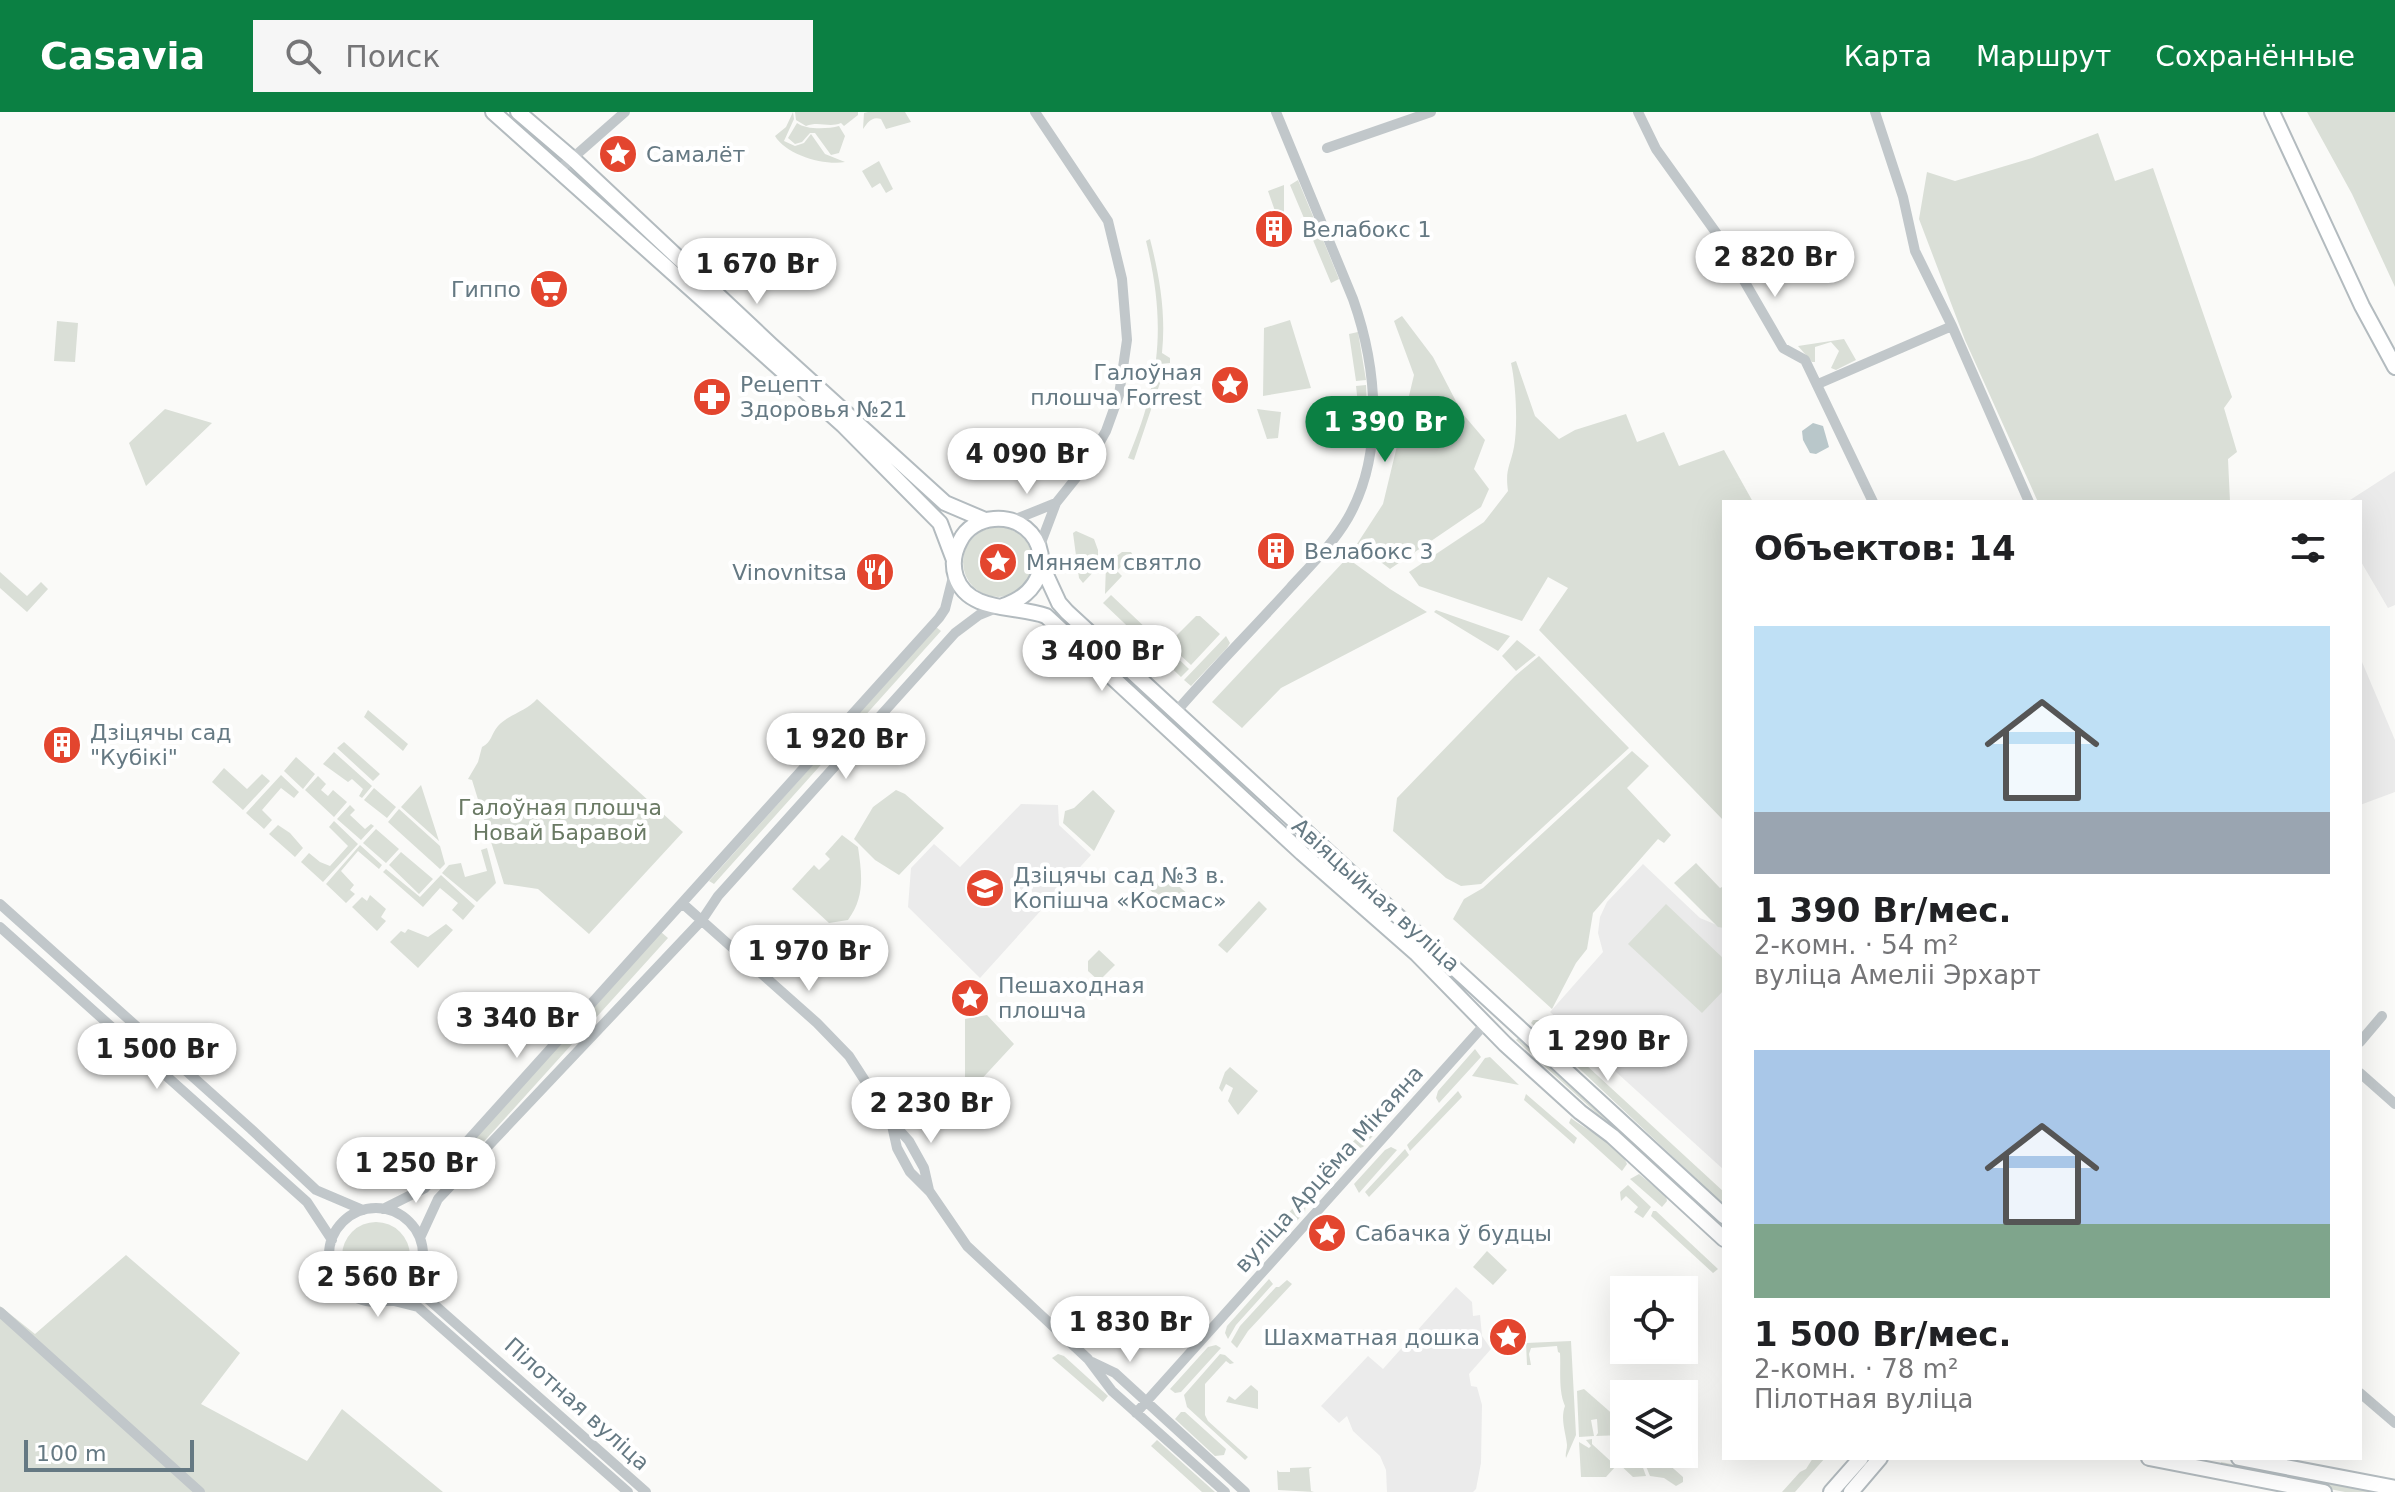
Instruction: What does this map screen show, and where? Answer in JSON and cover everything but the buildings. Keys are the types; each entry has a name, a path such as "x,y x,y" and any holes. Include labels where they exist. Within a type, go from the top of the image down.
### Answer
{"main road":[{"path":"493,112 843,425 940,523 961,587 970,596 985,604 1046,616 1302,853 1417,954 1572,1104 1612,1136 1722,1237"},
{"path":"518,112 573,159 942,501 985,520 1011,521 1028,531 1039,548 1041,564 1038,581 1019,601 1003,606"},
{"path":"2272,112 2362,306 2395,367"},
{"path":"954,565 957,545 963,536 985,520"},
{"name":"Авіяцыйная вуліца","path":"1041,564 1059,603 1067,612 1722,1214"},
{"path":"1486,1023 1500,1008"},
{"path":"1831,1492 1859,1460"},
{"path":"1851,1492 1878,1460"},
{"path":"2171,1460 2216,1464 2248,1477 2324,1492"},
{"path":"2251,1460 2395,1488"},
{"path":"2248,1477 2269,1474 2275,1464"}],"street":[{"path":"559,170 625,112"},
{"path":"1035,112 1108,221 1126,307 1124,371 1111,420 1088,463 1056,503 1039,548"},
{"path":"1175,713 1337,535 1358,497 1370,457 1373,409 1367,346 1353,299 1276,112"},
{"path":"1327,148 1431,112"},
{"path":"1638,112 1656,149 1717,234 1783,348 1805,360 1872,500"},
{"path":"1875,112 1903,197 1915,251 1952,326 2028,500"},
{"path":"1818,384 1952,326"},
{"path":"1011,521 1056,503"},
{"path":"383,1209 405,1219 420,1238 423,1253 417,1278 403,1294 390,1300 361,1300 348,1293 331,1269 329,1255 339,1227 363,1210 383,1209 425,1188 939,618 945,609 954,565"},
{"path":"420,1238 438,1199 702,920 718,896 955,633 979,615 1003,606"},
{"path":"682,903 834,1039 862,1073 891,1121 914,1148 924,1168 930,1192 972,1252 1088,1359 1104,1383 1225,1492"},
{"path":"0,904 316,1190 363,1210"},
{"path":"0,927 307,1202 332,1240"},
{"path":"2362,1040 2382,1016"},
{"name":"вуліца Арцёма Мікаяна","path":"1136,1413 1486,1023"},
{"path":"2362,1075 2395,1104"},
{"name":"Пілотная вуліца","path":"417,1278 422,1293 428,1299 646,1492"},
{"name":"Пілотная вуліца","path":"390,1300 418,1307 628,1492"},
{"path":"0,1312 200,1492"},
{"path":"1088,1359 1115,1373 1245,1492"},
{"path":"2362,1395 2395,1423"}],"shaded area":[{"path":"1813,423 1823,426 1829,447 1816,454 1810,453 1802,431"},
{"path":"2395,471 2395,605 2388,608 2362,563 2362,500 2350,500"},
{"path":"2362,662 2395,740 2395,792 2362,804"},
{"name":"Дзіцячы сад №3 в. Копішча «Космас»","path":"1021,804 1058,805 1059,825 1091,855 980,978 908,907 911,868 934,844 960,867"},
{"path":"1643,864 1700,918 1722,927 1722,1168 1550,1012 1603,952 1598,933 1600,917 1607,902"},
{"path":"1456,1287 1472,1302 1473,1316 1480,1315 1482,1336 1491,1349 1469,1374 1471,1386 1477,1387 1482,1405 1481,1463 1476,1489 1473,1492 1387,1492 1386,1470 1380,1456 1353,1431 1347,1416 1339,1423 1321,1406 1368,1356 1383,1369"}],"green space":[{"path":"793,112 794,119 784,141 795,146 804,143 811,134 825,154 845,162 807,158 780,143 775,136 786,127"},
{"path":"795,112 858,112 858,115 844,126 841,123 806,126 796,120"},
{"path":"905,112 911,122 886,129 881,119 875,118 863,129 864,113"},
{"path":"2307,112 2395,112 2395,287 2352,194"},
{"path":"797,123 817,128 839,126 845,136 839,153 831,155 815,133 810,133 802,142 795,144 788,138"},
{"path":"2098,133 2115,181 2153,168 2232,397 2224,408 2237,452 2228,459 2230,500 2037,500 1965,340 1919,219 1927,172 1955,181 2032,158"},
{"path":"879,161 893,189 886,193 880,183 872,188 862,171"},
{"path":"1298,180 1317,226 1309,230 1290,185"},
{"path":"1284,185 1284,226 1281,228 1268,191"},
{"path":"1319,230 1339,279 1331,283 1310,233"},
{"path":"1150,239 1161,296 1162,353 1170,358 1170,363 1160,364 1158,379 1161,380 1134,460 1128,458 1148,403 1157,351 1156,299 1146,241"},
{"path":"1402,316 1433,357 1462,413 1485,440 1474,469 1489,489 1481,507 1390,569 1357,544 1383,504 1414,375 1394,321"},
{"path":"1290,320 1311,388 1263,396 1264,328"},
{"path":"57,321 78,323 75,362 54,361"},
{"path":"1358,332 1366,380 1356,381 1349,334"},
{"path":"1844,339 1856,360 1836,370 1831,368 1839,351 1831,342 1815,347 1815,362 1798,346"},
{"path":"1516,361 1535,416 1559,439 1575,430 1626,414 1637,442 1664,432 1679,466 1724,450 1752,500 1722,500 1722,819 1539,630 1568,588 1548,577 1522,621 1419,586 1409,572 1484,522 1508,491 1516,428 1511,363"},
{"path":"1366,385 1368,436 1364,442 1357,444 1359,413 1356,386"},
{"path":"165,409 212,423 146,486 129,443"},
{"path":"1257,409 1281,412 1278,438 1267,439"},
{"path":"998,527 1023,537 1033,562 1023,587 998,597 973,587 963,562 973,537"},
{"path":"1076,531 1094,539 1098,550 1098,567 1083,583 1079,578 1073,533"},
{"path":"1122,552 1131,552 1136,560 1134,564 1128,559 1117,571 1122,576 1105,594 1106,564"},
{"path":"1347,558 1427,612 1281,688 1242,728 1212,702"},
{"path":"0,572 27,596 41,582 48,589 27,612 0,588"},
{"path":"1111,595 1189,669 1181,677 1103,603"},
{"path":"1436,610 1510,636 1498,651 1434,612"},
{"path":"1196,616 1220,634 1191,665 1168,644"},
{"path":"936,627 941,631 714,884 709,881"},
{"path":"1226,636 1230,643 1227,648 1191,686 1184,680"},
{"path":"1517,640 1536,655 1516,671 1502,656"},
{"path":"1539,656 1629,748 1481,884 1461,886 1446,878 1393,831 1397,798 1515,676"},
{"name":"Галоўная плошча Новай Баравой","path":"537,699 683,832 589,934 538,889 504,884 472,780 468,779 482,747 498,726"},
{"path":"368,710 408,744 403,751 364,717"},
{"path":"344,742 380,774 373,781 337,748"},
{"path":"1632,751 1649,766 1627,788 1671,835 1664,843 1658,839 1593,913 1587,949 1576,963 1552,1009 1453,919 1464,899 1483,888"},
{"path":"334,752 372,786 362,798 359,796 363,789 352,779 348,782 323,764"},
{"path":"296,757 315,774 303,789 284,771"},
{"path":"224,768 247,789 262,774 270,781 243,810 212,782"},
{"path":"281,775 299,792 294,798 281,788 262,810 272,820 264,829 246,813"},
{"path":"318,776 326,784 321,790 328,796 333,790 347,802 334,817 305,790"},
{"path":"421,785 439,841 401,807"},
{"path":"374,788 396,807 387,818 364,800"},
{"path":"896,790 905,794 944,828 899,875 875,860 854,839 873,807"},
{"path":"1093,790 1115,811 1094,851 1063,823 1065,811 1074,808"},
{"path":"350,805 355,810 350,815 365,829 371,824 374,826 361,840 337,819"},
{"path":"399,809 440,846 445,864 440,869 388,822"},
{"path":"334,821 358,844 323,882 301,862 309,853 330,866 348,846 329,827"},
{"path":"278,825 303,848 295,857 269,834"},
{"path":"376,829 399,849 386,863 363,843"},
{"path":"842,835 858,847 860,894 848,920 829,923 792,889 814,865 819,870 830,859 825,854"},
{"path":"360,845 382,865 379,869 358,851 341,871 354,885 350,890 355,894 346,903 326,884"},
{"path":"487,848 496,883 477,902 442,873 449,865 461,863 465,877 487,871 481,850"},
{"path":"401,852 433,879 419,894 389,865"},
{"path":"1696,863 1722,887 1722,928 1718,927 1674,883"},
{"path":"386,869 420,897 441,875 475,906 463,920 452,910 458,903 440,888 423,907 383,872"},
{"path":"1175,883 1196,901 1162,903 1145,884"},
{"path":"370,895 386,909 381,917 386,921 377,931 352,907 362,897 367,901"},
{"path":"1259,901 1267,909 1227,953 1218,945"},
{"path":"1666,904 1722,957 1722,992 1702,1013 1628,944"},
{"path":"446,924 453,930 418,968 390,942 401,931 405,933 408,929 428,937"},
{"path":"661,932 668,938 441,1189 434,1183"},
{"path":"1099,950 1115,965 1099,981 1088,971 1088,961"},
{"path":"987,1015 1014,1044 977,1084 965,1084 965,1019"},
{"path":"1542,1020 1547,1029 1722,1190 1722,1203 1531,1023"},
{"path":"1518,1038 1722,1227 1516,1040"},
{"path":"1475,1049 1481,1057 1439,1103 1436,1098 1438,1091"},
{"path":"1490,1057 1519,1085 1472,1076 1485,1058"},
{"path":"1230,1067 1258,1091 1238,1115 1228,1101 1233,1088 1226,1084 1222,1092 1219,1088"},
{"path":"1458,1091 1462,1097 1410,1151 1407,1145"},
{"path":"1526,1094 1577,1138 1574,1144 1524,1100"},
{"path":"1382,1110 1387,1115 1386,1121 1363,1147 1356,1149 1349,1146"},
{"path":"1571,1118 1623,1156 1627,1164 1622,1171 1569,1123"},
{"path":"1391,1147 1397,1150 1359,1193 1354,1184"},
{"path":"1405,1149 1409,1155 1369,1197 1365,1192"},
{"path":"1639,1174 1666,1196 1667,1201 1662,1207 1630,1179"},
{"path":"1628,1185 1651,1207 1643,1218 1634,1212 1638,1207 1626,1196 1621,1201 1620,1192"},
{"path":"1301,1199 1306,1204 1305,1212 1282,1237 1270,1238 1268,1236"},
{"path":"1653,1211 1718,1269 1713,1273 1651,1216"},
{"path":"376,1222 400,1232 410,1256 400,1280 376,1290 352,1280 342,1256 352,1232"},
{"path":"1487,1251 1507,1270 1493,1285 1473,1267"},
{"path":"126,1255 240,1353 201,1404 307,1461 342,1409 443,1492 0,1492 0,1306 35,1334"},
{"path":"1269,1279 1273,1284 1236,1325 1228,1339 1225,1333 1227,1326"},
{"path":"1287,1280 1292,1284 1248,1331 1237,1348 1231,1342 1240,1326 1276,1287"},
{"path":"1571,1341 1576,1435 1566,1458 1560,1353 1557,1346 1531,1348 1531,1365 1527,1365 1526,1343"},
{"path":"1216,1345 1221,1348 1181,1392 1175,1393 1170,1389 1208,1347"},
{"path":"1058,1354 1108,1396 1103,1402 1052,1358"},
{"path":"1220,1354 1234,1363 1226,1361 1205,1384 1205,1415 1248,1457 1245,1460 1187,1407 1184,1395"},
{"path":"1251,1385 1258,1391 1258,1409 1226,1402 1229,1396 1235,1400"},
{"path":"1584,1389 1610,1412 1610,1435 1596,1436 1597,1419 1591,1420 1594,1436 1579,1437 1577,1391"},
{"path":"1185,1412 1226,1449 1224,1455 1215,1456 1175,1419"},
{"path":"1592,1439 1592,1444 1610,1460 1610,1468 1614,1468 1606,1477 1581,1477 1579,1442 1589,1448 1591,1446 1586,1440"},
{"path":"1157,1440 1215,1492 1202,1492 1151,1446"},
{"path":"1812,1460 1823,1460 1795,1492 1782,1492 1800,1472"},
{"path":"2221,1462 2377,1492 2345,1492 2221,1468"},
{"path":"1312,1467 1309,1469 1311,1491 1314,1492 1278,1490 1277,1470 1290,1472 1290,1468"},
{"path":"1623,1468 1643,1468 1646,1476 1633,1477"},
{"path":"1647,1468 1673,1468 1683,1477 1683,1482 1676,1486 1664,1478 1650,1476"}],"place":[{"name":"Самалёт","path":"618,154"},
{"name":"Велабокс 1","path":"1274,229"},
{"name":"Гиппо","path":"549,289"},
{"name":"Галоўная плошча Forrest","path":"1230,385"},
{"name":"Рецепт Здоровья №21","path":"712,397"},
{"name":"Велабокс 3","path":"1276,551"},
{"name":"Мяняем святло","path":"998,562"},
{"name":"Vinovnitsa","path":"875,572"},
{"name":"Дзіцячы сад \"Кубікі\"","path":"62,745"},
{"name":"Дзіцячы сад №3 в. Копішча «Космас»","path":"985,888"},
{"name":"Пешаходная плошча","path":"970,998"},
{"name":"Сабачка ў будцы","path":"1327,1233"},
{"name":"Шахматная дошка","path":"1508,1337"}]}
